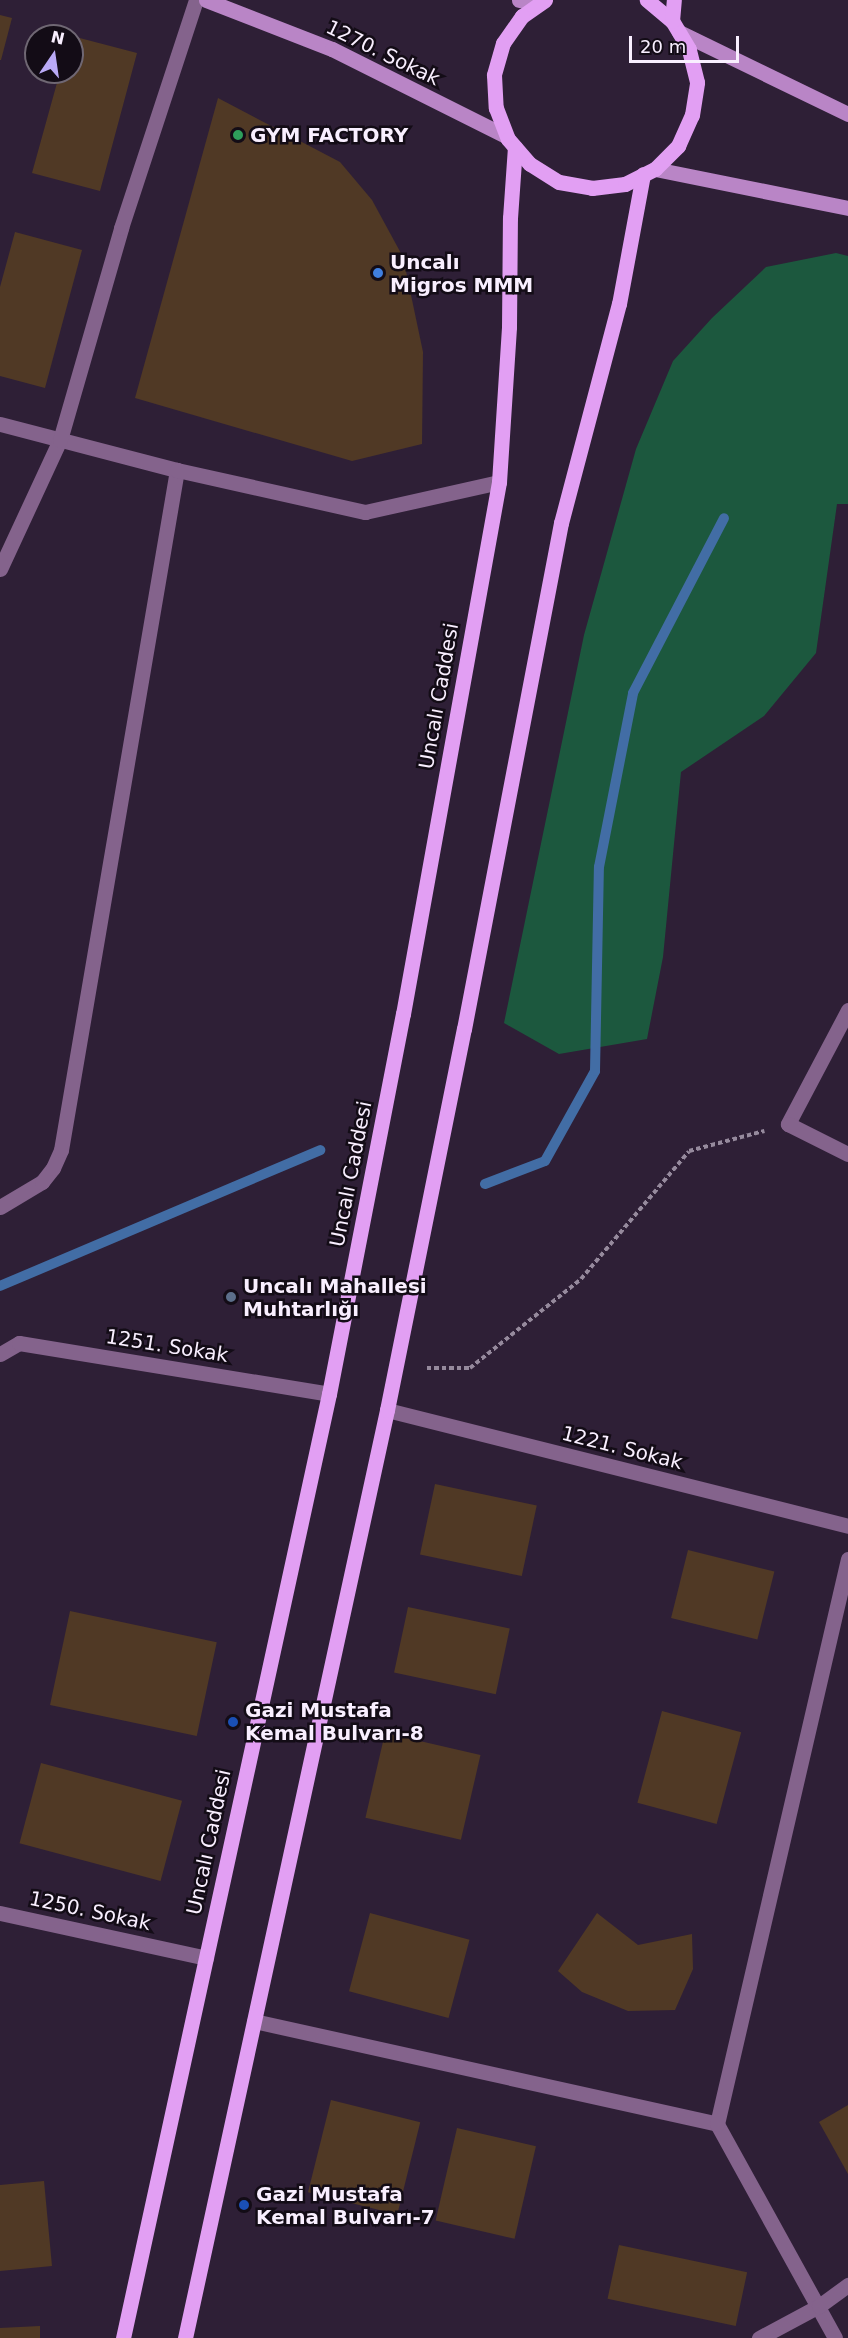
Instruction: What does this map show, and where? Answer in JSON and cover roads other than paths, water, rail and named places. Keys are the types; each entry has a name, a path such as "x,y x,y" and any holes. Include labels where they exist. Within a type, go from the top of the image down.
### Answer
{"main road":[{"path":"542,2 522,16 503,43 494,75 496,108 511,142 530,164 559,182 592,188 625,184 649,172 678,146 692,115 697,82 689,49 675,26 647,0"},
{"path":"674,0 675,26"},
{"name":"Uncalı Caddesi","path":"123,2338 329,1394 403,1014 499,482 509,327 511,142"},
{"path":"185,2338 387,1410 462,1041 561,524 619,304 649,172"}],"street":[{"path":"0,569 60,440 121,228 196,0"},
{"name":"1270. Sokak","path":"206,0 332,49 511,142"},
{"path":"519,0 542,2"},
{"path":"675,26 848,114"},
{"path":"649,172 848,208"},
{"path":"0,424 177,470 365,512 499,482"},
{"path":"0,1207 42,1182 53,1168 61,1150 177,470"},
{"path":"848,1010 788,1124 848,1154"},
{"name":"1251. Sokak","path":"0,1354 19,1343 329,1394"},
{"name":"1221. Sokak","path":"387,1410 848,1526"},
{"path":"835,2338 717,2124 848,1559"},
{"name":"1250. Sokak","path":"0,1913 206,1958"},
{"path":"254,2021 717,2124"},
{"path":"759,2338 819,2306 848,2285"}],"waterway":[{"path":"485,1184 545,1161 595,1071 599,867 633,693 724,518"},
{"path":"0,1286 320,1150"}],"place":[{"name":"GYM FACTORY","path":"238,135"},
{"name":"Uncalı Migros MMM","path":"378,273"},
{"name":"Uncalı Mahallesi Muhtarlığı","path":"231,1297"},
{"name":"Gazi Mustafa Kemal Bulvarı-8","path":"233,1722"},
{"name":"Gazi Mustafa Kemal Bulvarı-7","path":"244,2205"}]}
